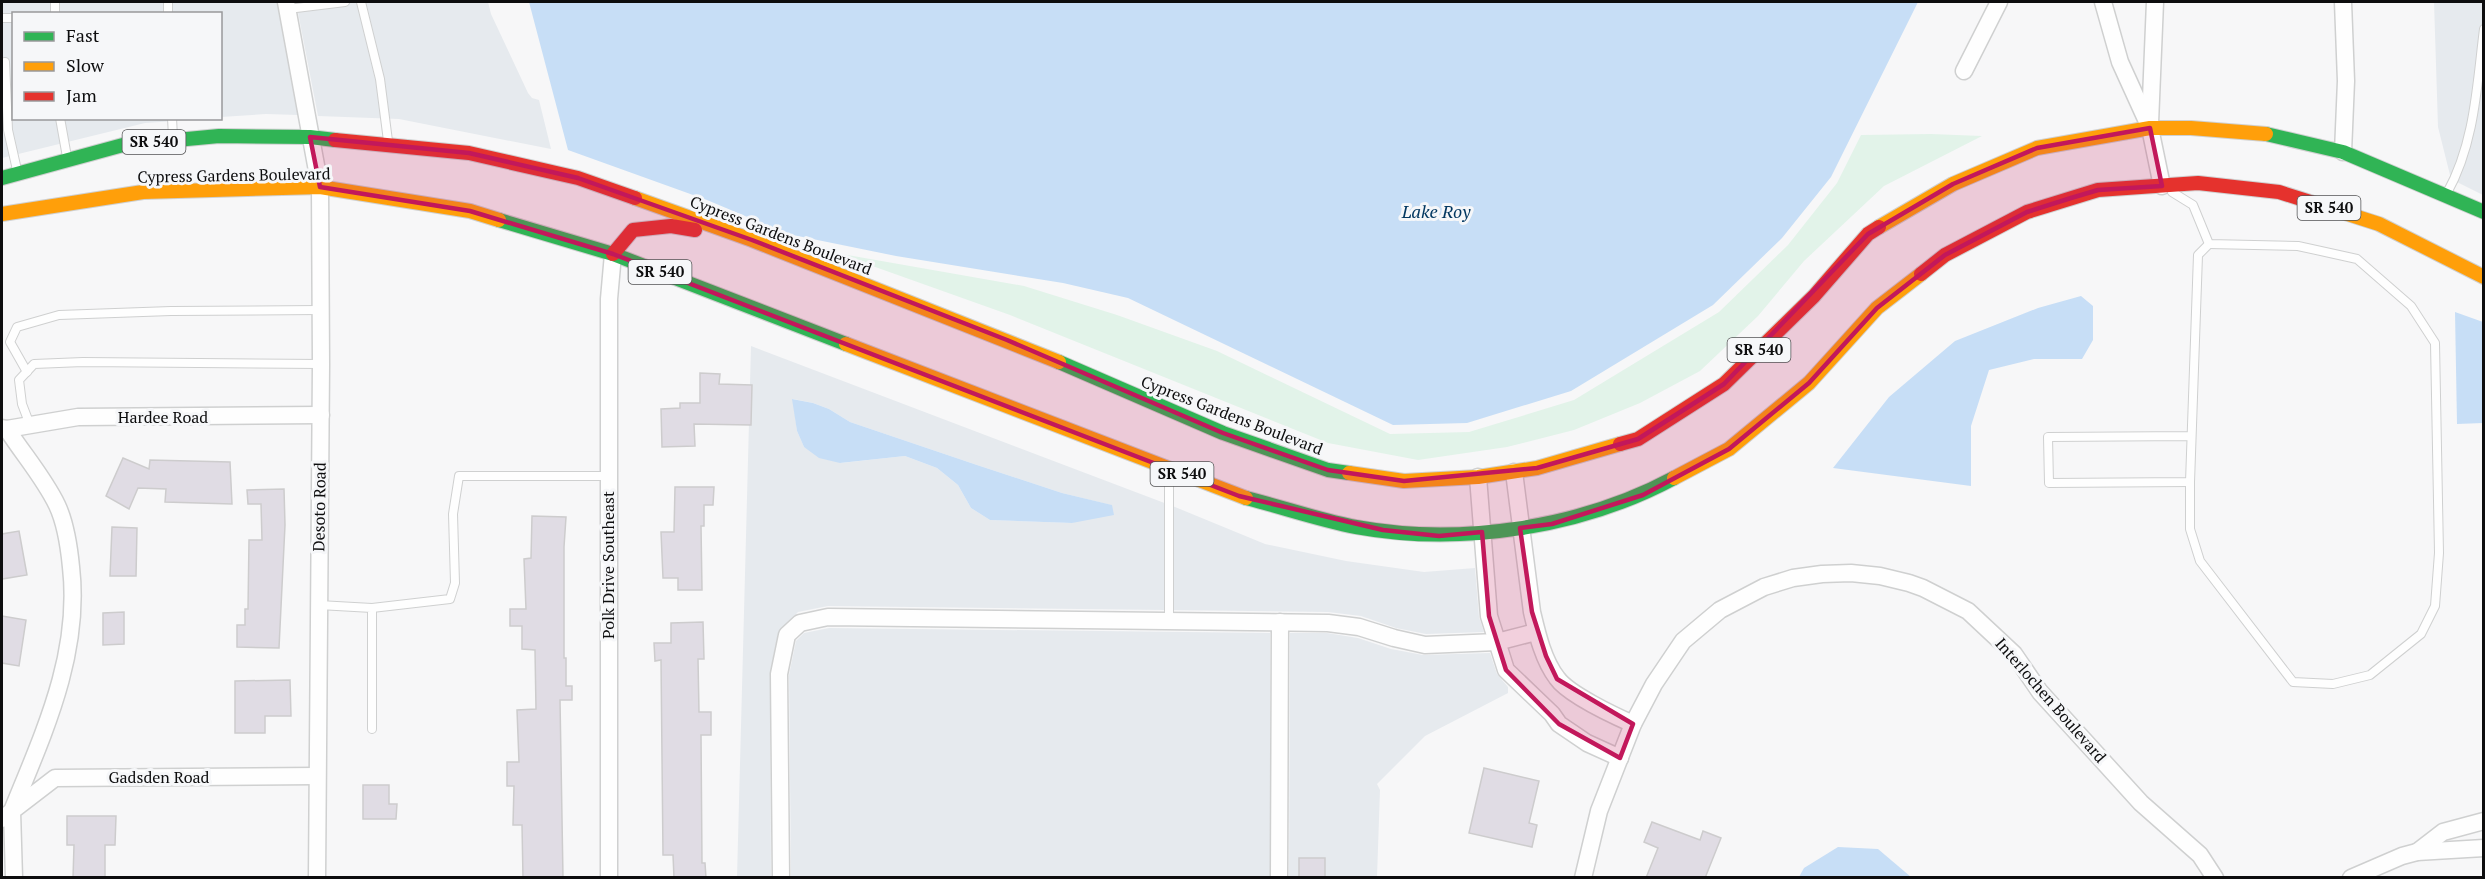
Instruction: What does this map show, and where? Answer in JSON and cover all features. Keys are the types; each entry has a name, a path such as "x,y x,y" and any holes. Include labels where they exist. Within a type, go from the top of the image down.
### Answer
{"main road":[{"name":"Cypress Gardens Boulevard","path":"2,178 123,146 219,136 310,137 469,153 578,178 752,240 1007,340 1223,433 1328,470 1404,481 1478,477 1537,468 1638,439 1725,384 1814,296 1868,234 1953,184 2037,148 2150,128 2259,132 2343,152 2484,212"},
{"name":"Cypress Gardens Boulevard","path":"2,214 143,192 320,187 470,211 613,254 1239,496 1356,527 1439,536 1552,524 1643,495 1729,449 1809,383 1877,308 1946,255 2027,212 2098,190 2199,183 2278,192 2379,224 2484,277"},
{"path":"613,254 633,230 671,226 752,240"}],"street":[{"path":"1964,71 1999,2"},
{"path":"2103,2 2120,62 2150,128 2162,186"},
{"path":"2150,128 2155,2"},
{"path":"2343,2 2346,81 2343,152"},
{"name":"Desoto Road","path":"287,5 320,187 321,415 317,878"},
{"name":"Polk Drive Southeast","path":"609,878 609,299 613,254"},
{"name":"Hardee Road","path":"4,428 78,417 321,415"},
{"path":"4,428 57,505 69,547 72,576 72,628 62,679 49,722 7,815 14,878"},
{"path":"1514,472 1536,632 1557,679 1610,714 1633,724"},
{"path":"1478,477 1489,616 1506,670 1560,724 1587,743 1620,758"},
{"name":"Interlochen Boulevard","path":"1583,878 1599,811 1633,724 1654,684 1683,641 1720,610 1745,595 1793,578 1822,573 1851,573 1880,576 1923,588 1968,611 1984,624 2014,654 2040,692 2141,803 2200,855 2216,878"},
{"path":"781,878 779,674 787,635 800,623 828,617 1328,623 1359,627 1425,645 1497,642 1536,632"},
{"path":"1279,878 1280,622"},
{"name":"Gadsden Road","path":"7,815 55,778 317,776"},
{"path":"2417,852 2443,832 2484,820"},
{"path":"2351,878 2417,852 2484,848"}],"lane":[{"path":"287,5 345,2"},
{"path":"362,2 380,79 388,145"},
{"path":"2445,196 2453,182 2473,122 2484,29"},
{"path":"5,62 5,130 17,173"},
{"path":"60,120 67,160"},
{"path":"172,120 173,140"},
{"path":"2162,186 2193,206 2209,244"},
{"path":"2209,244 2298,246 2357,259 2411,306 2435,343 2439,553 2435,606 2421,634 2370,675 2333,684 2293,682 2200,561 2190,529 2191,436 2198,255 2209,244"},
{"path":"27,372 10,342 17,327 59,315 171,311 321,310"},
{"path":"30,425 22,404 19,380 34,364 83,362 321,364"},
{"path":"2190,482 2049,483 2048,437 2191,436"},
{"path":"1168,469 1168,621"},
{"path":"318,605 372,608 450,599 455,583 453,514 459,476 608,476"},
{"path":"372,608 372,729"}],"highlighted area":[{"path":"2150,128 2162,186 2098,190 2071,198 2027,212 1945,255 1877,308 1809,383 1729,449 1643,495 1552,524 1520,528 1532,612 1546,656 1557,679 1633,724 1620,758 1559,724 1506,670 1489,616 1482,532 1439,536 1383,530 1239,496 613,254 470,211 320,187 310,137 469,153 578,178 752,240 1007,340 1223,433 1328,470 1404,481 1537,468 1638,439 1724,384 1868,234 1953,184 2037,148"}],"shaded area":[{"path":"2,2 277,2 298,115 266,114 222,117 222,12 12,12 12,120 191,120 145,123 2,158"},
{"path":"296,2 488,2 491,14 528,93 532,98 539,100 551,149 399,119 318,116"},
{"path":"2434,2 2483,2 2483,195 2451,179 2438,127"},
{"path":"1861,135 1982,136 1884,186 1804,261 1758,316 1700,371 1640,403 1574,430 1507,447 1418,460 1328,443 1010,315 836,253 1024,286 1117,315 1217,351 1390,434 1469,432 1574,400 1719,312 1788,245 1837,183"},
{"path":"751,346 1175,507 1265,544 1346,561 1424,572 1475,568 1479,617 1484,632 1426,634 1396,628 1361,616 1328,612 828,606 798,612 778,633 770,672 771,877 737,878","holes":["793,399 829,409 850,422 1062,493 1111,505 1072,523 990,520 971,508 958,485 937,468 905,456 841,463 804,447 797,431"]},
{"path":"829,628 1270,633 1270,877 791,878 789,675 796,641 804,633"},
{"path":"1290,633 1327,633 1358,638 1391,649 1423,655 1490,653 1497,674 1508,687 1508,693 1425,736 1377,784 1380,790 1377,877 1289,878"}],"water":[{"name":"Lake Roy","path":"529,2 1918,2 1831,177 1782,238 1713,305 1571,391 1467,423 1393,425 1128,298 1063,283 896,256 788,234 707,200 568,150"},
{"path":"2081,296 2093,306 2093,340 2082,359 2034,359 1989,370 1971,426 1971,486 1833,468 1889,397 1955,341 2038,308"},
{"path":"2455,312 2483,322 2483,423 2457,424"},
{"path":"792,399 813,403 829,409 850,422 977,465 1062,493 1112,505 1114,515 1072,523 990,520 971,508 958,485 937,468 905,456 840,463 819,458 804,447 797,431"},
{"path":"1838,847 1878,849 1911,877 1799,877 1804,868"}],"building":[{"path":"700,373 720,374 719,384 752,385 751,425 694,424 695,446 662,447 661,409 680,408 680,403 700,403"},
{"path":"123,458 149,469 150,460 230,462 232,504 165,502 166,489 138,488 129,509 106,496"},
{"path":"675,487 714,487 713,505 704,505 704,526 701,526 702,590 678,590 678,578 663,578 661,532 674,532"},
{"path":"284,489 285,525 279,648 237,647 237,625 245,625 245,609 248,609 249,540 262,540 261,504 248,504 247,490"},
{"path":"532,516 566,517 564,658 566,658 566,686 572,686 572,700 560,700 563,878 523,878 522,825 513,825 514,786 507,786 507,762 519,762 517,710 536,709 535,650 522,649 522,626 510,626 510,609 526,609 524,559 531,558"},
{"path":"112,527 137,528 136,576 110,576"},
{"path":"19,531 27,575 2,579 2,534"},
{"path":"124,612 124,644 103,645 103,613"},
{"path":"2,616 26,620 19,666 2,663"},
{"path":"703,622 704,659 698,659 699,712 711,712 711,735 701,735 702,863 705,863 706,878 674,878 673,855 663,855 661,660 655,661 654,643 671,643 671,623"},
{"path":"290,680 291,716 265,716 265,733 235,733 235,681"},
{"path":"1484,768 1539,781 1529,823 1537,825 1532,847 1469,833"},
{"path":"363,785 389,785 389,804 397,804 396,819 363,819"},
{"path":"67,816 116,816 115,845 105,845 105,878 73,878 74,845 67,845"},
{"path":"1652,822 1700,840 1703,831 1721,838 1705,878 1646,878 1658,848 1644,842"},
{"path":"1299,858 1325,858 1325,878 1299,878"}],"traffic: fast":[{"path":"2266,134 2343,152 2484,212"},
{"path":"2,178 123,145 219,136 310,137 335,140"},
{"path":"499,220 613,254 846,344"},
{"path":"1059,362 1223,433 1328,470 1349,473"},
{"path":"1246,498 1356,527 1436,534 1478,533 1560,520 1600,509 1674,478"}],"traffic: slow":[{"path":"1879,227 1953,184 2037,148 2150,128 2191,128 2266,134"},
{"path":"2,214 143,192 320,187 470,211 499,220"},
{"path":"635,198 752,240 1059,362"},
{"path":"2323,206 2379,224 2484,277"},
{"path":"1674,478 1729,449 1809,383 1877,308 1921,274"},
{"path":"846,344 1246,498"},
{"path":"1349,473 1404,481 1478,477 1537,468 1620,444"}],"traffic: jam":[{"path":"335,140 469,153 578,178 635,198"},
{"path":"1921,274 1945,255 2027,212 2098,190 2198,183 2279,192 2323,206"},
{"path":"613,254 633,230 671,226 695,230"},
{"path":"1620,444 1638,439 1724,384 1814,296 1868,234 1879,227"}]}
